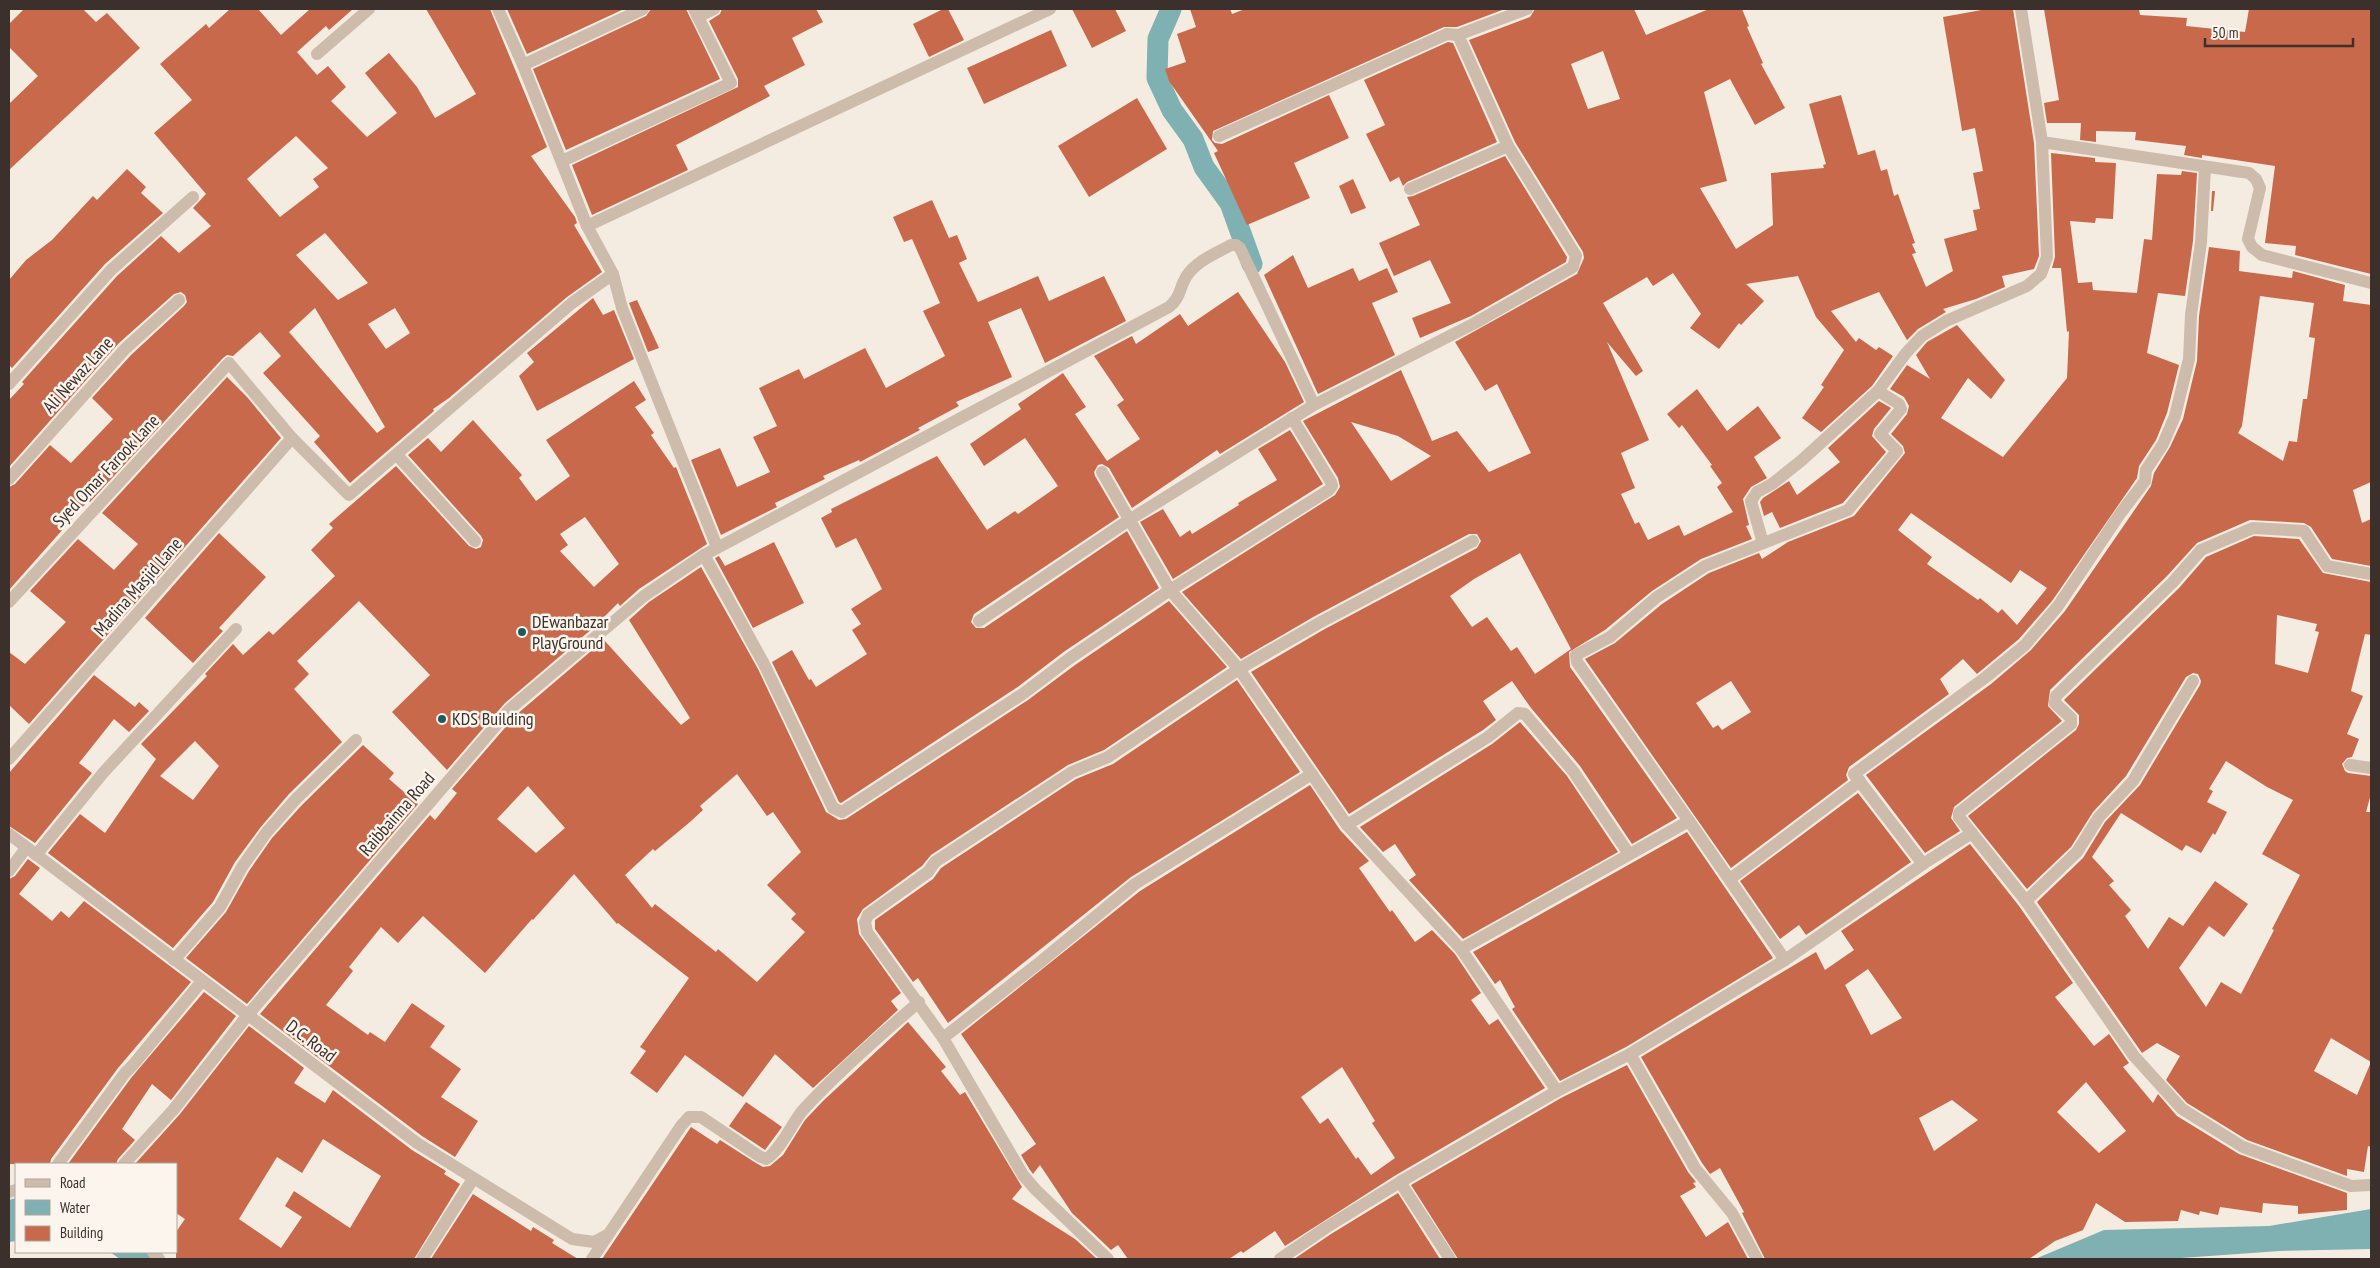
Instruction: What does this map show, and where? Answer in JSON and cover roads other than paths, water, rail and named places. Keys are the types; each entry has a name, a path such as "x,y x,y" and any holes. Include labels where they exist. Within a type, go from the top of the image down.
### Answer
{"street":[{"path":"317,54 369,9"},
{"path":"498,9 524,65 587,226 613,274 622,308 717,547"},
{"path":"524,65 643,9"},
{"path":"562,161 731,83 696,13 714,9"},
{"path":"587,226 1050,9"},
{"path":"1219,136 1447,34 1458,35 1526,9"},
{"path":"1763,543 1752,502 1757,492 1772,484 1802,460 1878,391 1906,353 1922,336 1946,321 2027,286 2041,274 2046,257 2042,142 2021,9"},
{"path":"980,621 1129,520 1292,418 1475,323 1573,267 1576,256 1508,146 1458,35"},
{"path":"2042,142 2205,168 2249,173 2256,179 2260,188 2248,239 2252,247 2262,255 2371,283"},
{"path":"1410,188 1508,146"},
{"path":"1923,864 1855,776 1856,771 1986,677 2025,644 2058,606 2145,480 2146,470 2163,444 2175,416 2189,359 2191,315 2202,242 2205,168"},
{"path":"9,384 111,270 193,197"},
{"name":"Raibbainna Road","path":"125,1163 174,1109 247,1016 510,709 644,596 704,555 1169,308 1182,292 1185,280 1196,264 1231,245 1236,244 1240,248 1314,405"},
{"path":"292,438 349,495 572,302 613,274"},
{"name":"Ali Newaz Lane","path":"9,479 125,349 179,300"},
{"name":"Syed Omar Farook Lane","path":"9,602 229,364 292,438"},
{"path":"1785,960 1690,821 1577,662 1576,656 1610,637 1657,597 1705,566 1848,510 1898,451 1880,434 1901,409 1899,404 1878,391"},
{"path":"704,555 764,664 833,808 842,812 1024,693 1070,658 1170,590 1329,490 1332,486 1292,418"},
{"name":"Madina Masjid Lane","path":"9,759 292,438"},
{"path":"397,455 475,541"},
{"path":"1102,472 1170,590 1239,669 1347,825 1461,950 1557,1091"},
{"path":"2371,574 2327,566 2304,531 2253,528 2201,550 2173,582 2056,696 2055,703 2071,718 2071,724 1961,810 1959,817 2026,901 2134,1056 2182,1108 2243,1147 2351,1186 2371,1185"},
{"path":"1108,1259 1028,1181 943,1038 867,932 865,922 868,915 980,831 1072,772 1108,757 1239,669 1319,623 1473,541"},
{"path":"9,871 31,851 236,629"},
{"path":"2026,901 2077,852 2099,818 2133,781 2193,681"},
{"path":"1347,825 1488,737 1518,713 1525,714 1572,770 1628,854"},
{"path":"174,960 220,907 242,867 266,833 295,800 356,740"},
{"path":"2350,765 2371,768"},
{"path":"943,1038 1039,963 1134,884 1312,774"},
{"path":"1730,880 1860,782"},
{"path":"1461,950 1628,854 1690,821"},
{"path":"1280,1259 1327,1226 1400,1182 1557,1091 1630,1054 1785,960 1923,864 1972,833"},
{"name":"D.C. Road","path":"9,834 417,1143 572,1239 594,1242 607,1235"},
{"path":"59,1163 125,1073 202,981"},
{"path":"592,1259 684,1121 689,1118 701,1117 758,1156 766,1159 773,1154 802,1112 836,1076 919,1002"},
{"path":"1630,1054 1695,1168 1732,1213 1758,1259"},
{"path":"422,1259 473,1179"},
{"path":"1400,1182 1450,1259"}],"water":[{"path":"15,1198 15,1241 9,1242 9,1200"},
{"path":"2371,1209 2371,1249 2280,1251 2167,1259 2035,1259 2104,1230 2269,1226"},
{"path":"111,1253 155,1253 158,1259 120,1259"}],"waterway":[{"path":"1171,9 1158,39 1157,78 1172,110 1193,139 1204,167 1230,203 1252,264"}],"place":[{"name":"DEwanbazar PlayGround","path":"522,632"},
{"name":"KDS Building","path":"442,719"}]}
